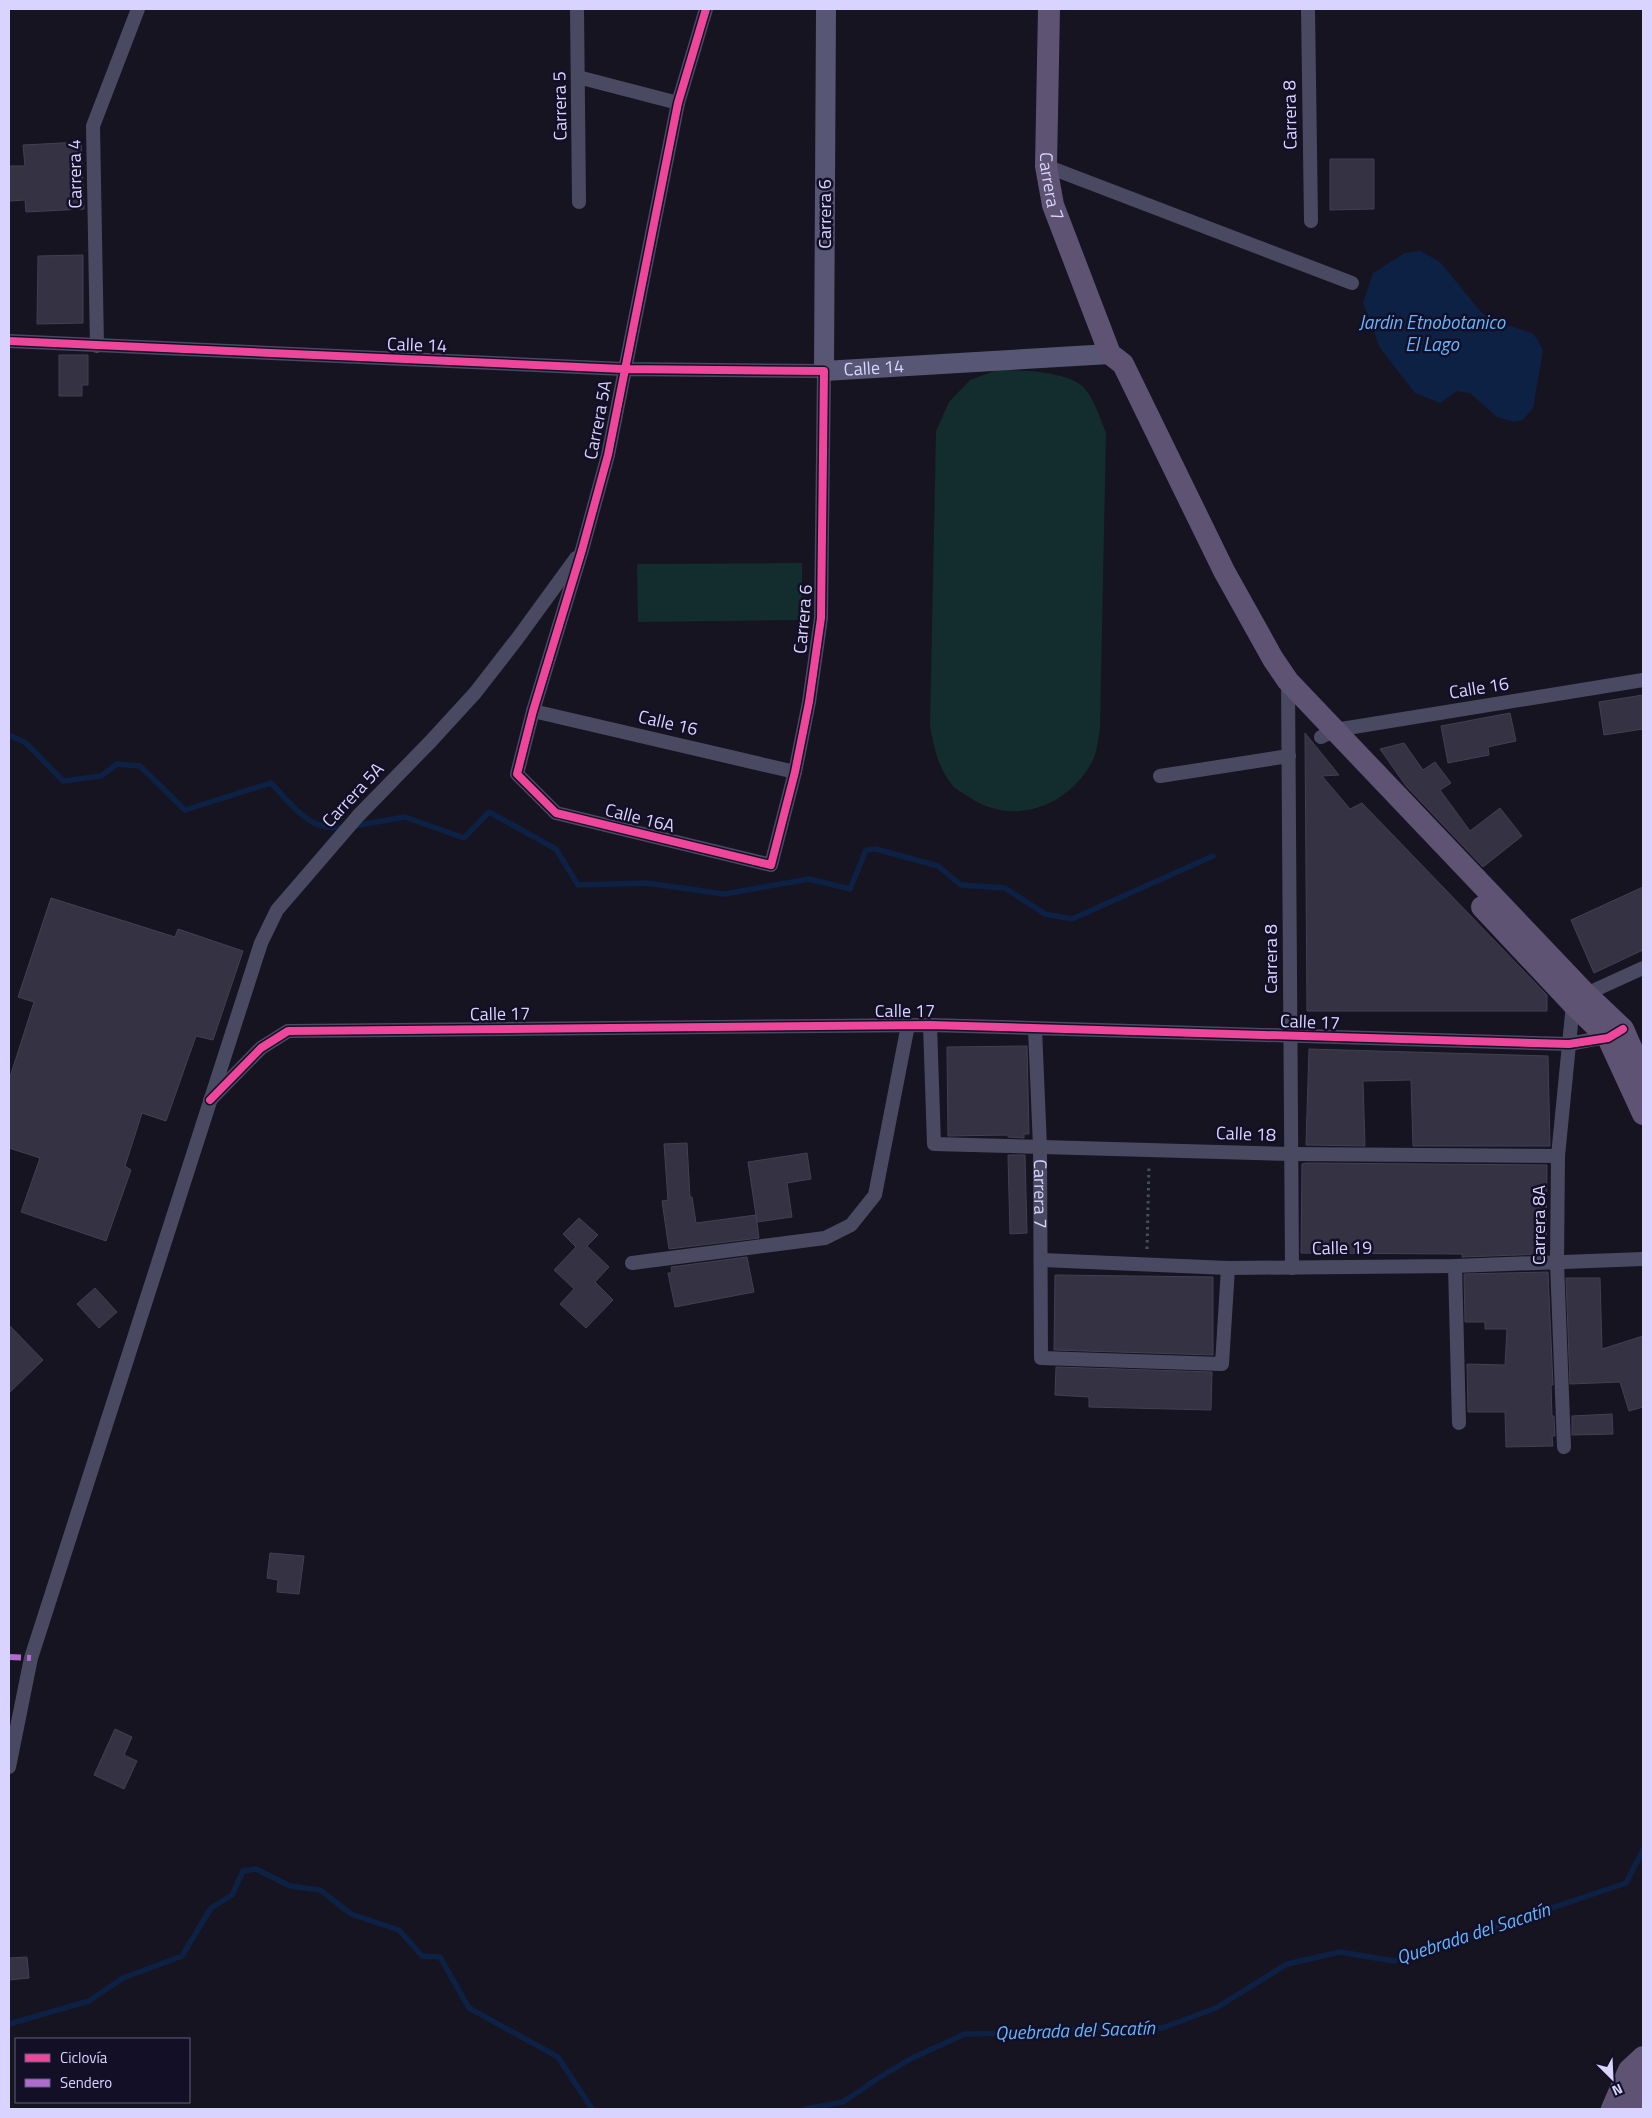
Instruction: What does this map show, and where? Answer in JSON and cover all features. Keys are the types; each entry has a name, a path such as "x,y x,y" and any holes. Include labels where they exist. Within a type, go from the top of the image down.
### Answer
{"main road":[{"name":"Carrera 6","path":"824,371 826,9"},
{"name":"Carrera 7","path":"1049,9 1046,166 1053,205 1110,354 1108,369 1212,578 1261,666 1288,691 1579,999 1615,1033"},
{"name":"Calle 14","path":"824,371 1110,354"},
{"path":"1615,1033 1643,1075"},
{"path":"1615,1033 1643,1114"},
{"path":"1612,2109 1629,2070 1643,2057"},
{"path":"1629,2109 1643,2081"}],"street":[{"name":"Carrera 4","path":"97,346 93,126 138,9"},
{"name":"Carrera 5","path":"577,9 579,202"},
{"name":"Carrera 5A","path":"517,774 533,711 582,550 608,455 678,103 706,9"},
{"name":"Carrera 8","path":"1308,9 1310,221"},
{"path":"578,77 678,103"},
{"path":"1046,166 1352,284"},
{"name":"Calle 14","path":"9,341 624,369 824,371"},
{"name":"Carrera 6","path":"771,865 795,772 809,702 821,618 824,371"},
{"name":"Carrera 5A","path":"9,1767 31,1658 265,934 277,910 331,846 474,693 517,639 582,550"},
{"name":"Calle 16","path":"1328,734 1643,680"},
{"name":"Carrera 8","path":"1288,691 1292,1268"},
{"name":"Calle 16","path":"533,711 795,772"},
{"path":"1160,776 1289,756"},
{"name":"Calle 16A","path":"517,774 556,813 771,865"},
{"path":"1579,999 1643,968"},
{"name":"Carrera 8A","path":"1564,1446 1557,1262 1558,1156 1569,1044 1579,999"},
{"path":"632,1263 825,1238 851,1225 875,1195 908,1025"},
{"name":"Calle 17","path":"210,1100 261,1048 288,1031 930,1025 1569,1044 1615,1033"},
{"name":"Calle 18","path":"930,1025 934,1144 1291,1154 1558,1156"},
{"name":"Carrera 7","path":"1035,1029 1040,1147 1041,1358 1222,1364 1228,1268"},
{"name":"Calle 19","path":"1042,1260 1228,1268 1292,1268 1455,1266 1643,1259"},
{"path":"1455,1266 1459,1423"}],"path":[{"path":"1147,1264 1149,1150"}],"green space":[{"path":"997,370 1050,374 1078,383 1091,398 1106,433 1100,729 1096,750 1092,762 1082,778 1069,791 1054,801 1038,808 1020,811 1003,811 986,806 953,786 940,765 930,726 936,431 949,402 970,380"},
{"path":"802,563 802,620 638,622 637,564"}],"water":[{"name":"Jardin Etnobotanico El Lago","path":"1421,251 1440,262 1481,312 1494,321 1532,333 1538,340 1543,351 1533,408 1523,420 1514,422 1497,417 1470,393 1457,391 1440,403 1415,393 1380,348 1363,303 1373,273 1405,253"}],"building":[{"path":"81,142 84,209 26,212 25,200 9,201 9,166 25,166 23,145"},
{"path":"1330,159 1374,159 1374,209 1330,210"},
{"path":"83,255 83,323 37,324 38,256"},
{"path":"59,355 88,355 88,385 82,385 82,396 59,396"},
{"path":"1643,695 1643,729 1604,735 1599,702"},
{"path":"1510,713 1516,741 1488,747 1489,755 1448,763 1441,726"},
{"path":"1305,733 1339,775 1322,776 1350,809 1362,803 1547,995 1547,1011 1307,1011"},
{"path":"1404,743 1423,770 1435,762 1451,783 1440,790 1470,831 1500,808 1522,836 1483,867 1406,786 1380,749"},
{"path":"1643,887 1643,950 1594,973 1571,920"},
{"path":"51,898 175,937 178,929 243,951 213,1040 196,1036 166,1121 142,1113 125,1166 131,1170 106,1241 21,1212 40,1158 9,1148 9,1080 34,1002 18,997"},
{"path":"1027,1046 1029,1134 1024,1134 1024,1138 1008,1137 1008,1135 948,1136 947,1047"},
{"path":"1309,1049 1548,1056 1550,1146 1413,1146 1411,1080 1363,1081 1365,1146 1306,1145"},
{"path":"687,1143 690,1197 692,1197 696,1223 756,1215 759,1238 669,1249 662,1201 668,1200 664,1144"},
{"path":"807,1153 811,1179 787,1183 792,1217 757,1222 748,1162"},
{"path":"1008,1155 1025,1155 1027,1233 1010,1234"},
{"path":"1302,1164 1547,1165 1546,1254 1462,1257 1462,1254 1301,1253"},
{"path":"579,1218 598,1235 587,1246 609,1267 595,1282 613,1300 586,1328 560,1304 574,1289 554,1270 576,1247 563,1234"},
{"path":"747,1257 754,1292 675,1307 668,1273 672,1273 671,1267"},
{"path":"1548,1272 1553,1385 1551,1385 1552,1416 1554,1416 1555,1436 1552,1436 1553,1446 1506,1447 1505,1412 1468,1412 1467,1364 1505,1365 1507,1329 1485,1329 1485,1322 1465,1322 1464,1274"},
{"path":"1055,1275 1213,1277 1213,1355 1054,1350"},
{"path":"1566,1278 1600,1278 1602,1349 1643,1336 1643,1407 1629,1411 1620,1382 1570,1384"},
{"path":"95,1288 117,1312 99,1328 77,1304"},
{"path":"9,1325 43,1360 9,1393"},
{"path":"1056,1367 1212,1372 1211,1410 1089,1407 1089,1397 1055,1395"},
{"path":"1612,1414 1613,1434 1572,1435 1572,1416"},
{"path":"270,1553 304,1556 299,1594 277,1592 278,1580 267,1578"},
{"path":"115,1729 132,1737 124,1755 137,1761 124,1789 94,1775"},
{"path":"27,1957 29,1978 9,1980 9,1958"}],"waterway":[{"path":"9,735 26,743 63,781 101,776 117,764 140,766 185,810 271,783 294,808 311,822 332,828 344,827"},
{"path":"353,826 405,817 464,838 489,812 556,849 578,885 647,883 724,894 809,879 850,889 866,850 876,849 938,866 961,885 1005,888 1045,914 1072,919 1213,856"},
{"name":"Quebrada del Sacatín","path":"805,2109 843,2102 912,2058 965,2034 1023,2033 1105,2027 1162,2028 1216,2008 1287,1964 1340,1952 1394,1961 1626,1883 1643,1850"},
{"name":"Quebrada del Sacatín","path":"9,2024 89,2001 123,1978 182,1956 211,1908 232,1895 243,1871 256,1869 290,1886 320,1890 351,1914 399,1930 422,1956 440,1957 469,2008 558,2057 592,2109"}],"marked path":[{"path":"9,1657 31,1658"}],"cycle path":[{"path":"9,341 623,369 824,371 821,618 809,702 795,772 771,865 556,813 517,774 533,711 582,550 608,455 678,103 706,9"},
{"path":"210,1100 261,1048 288,1031 930,1025 1569,1044 1608,1038 1623,1029"}]}
